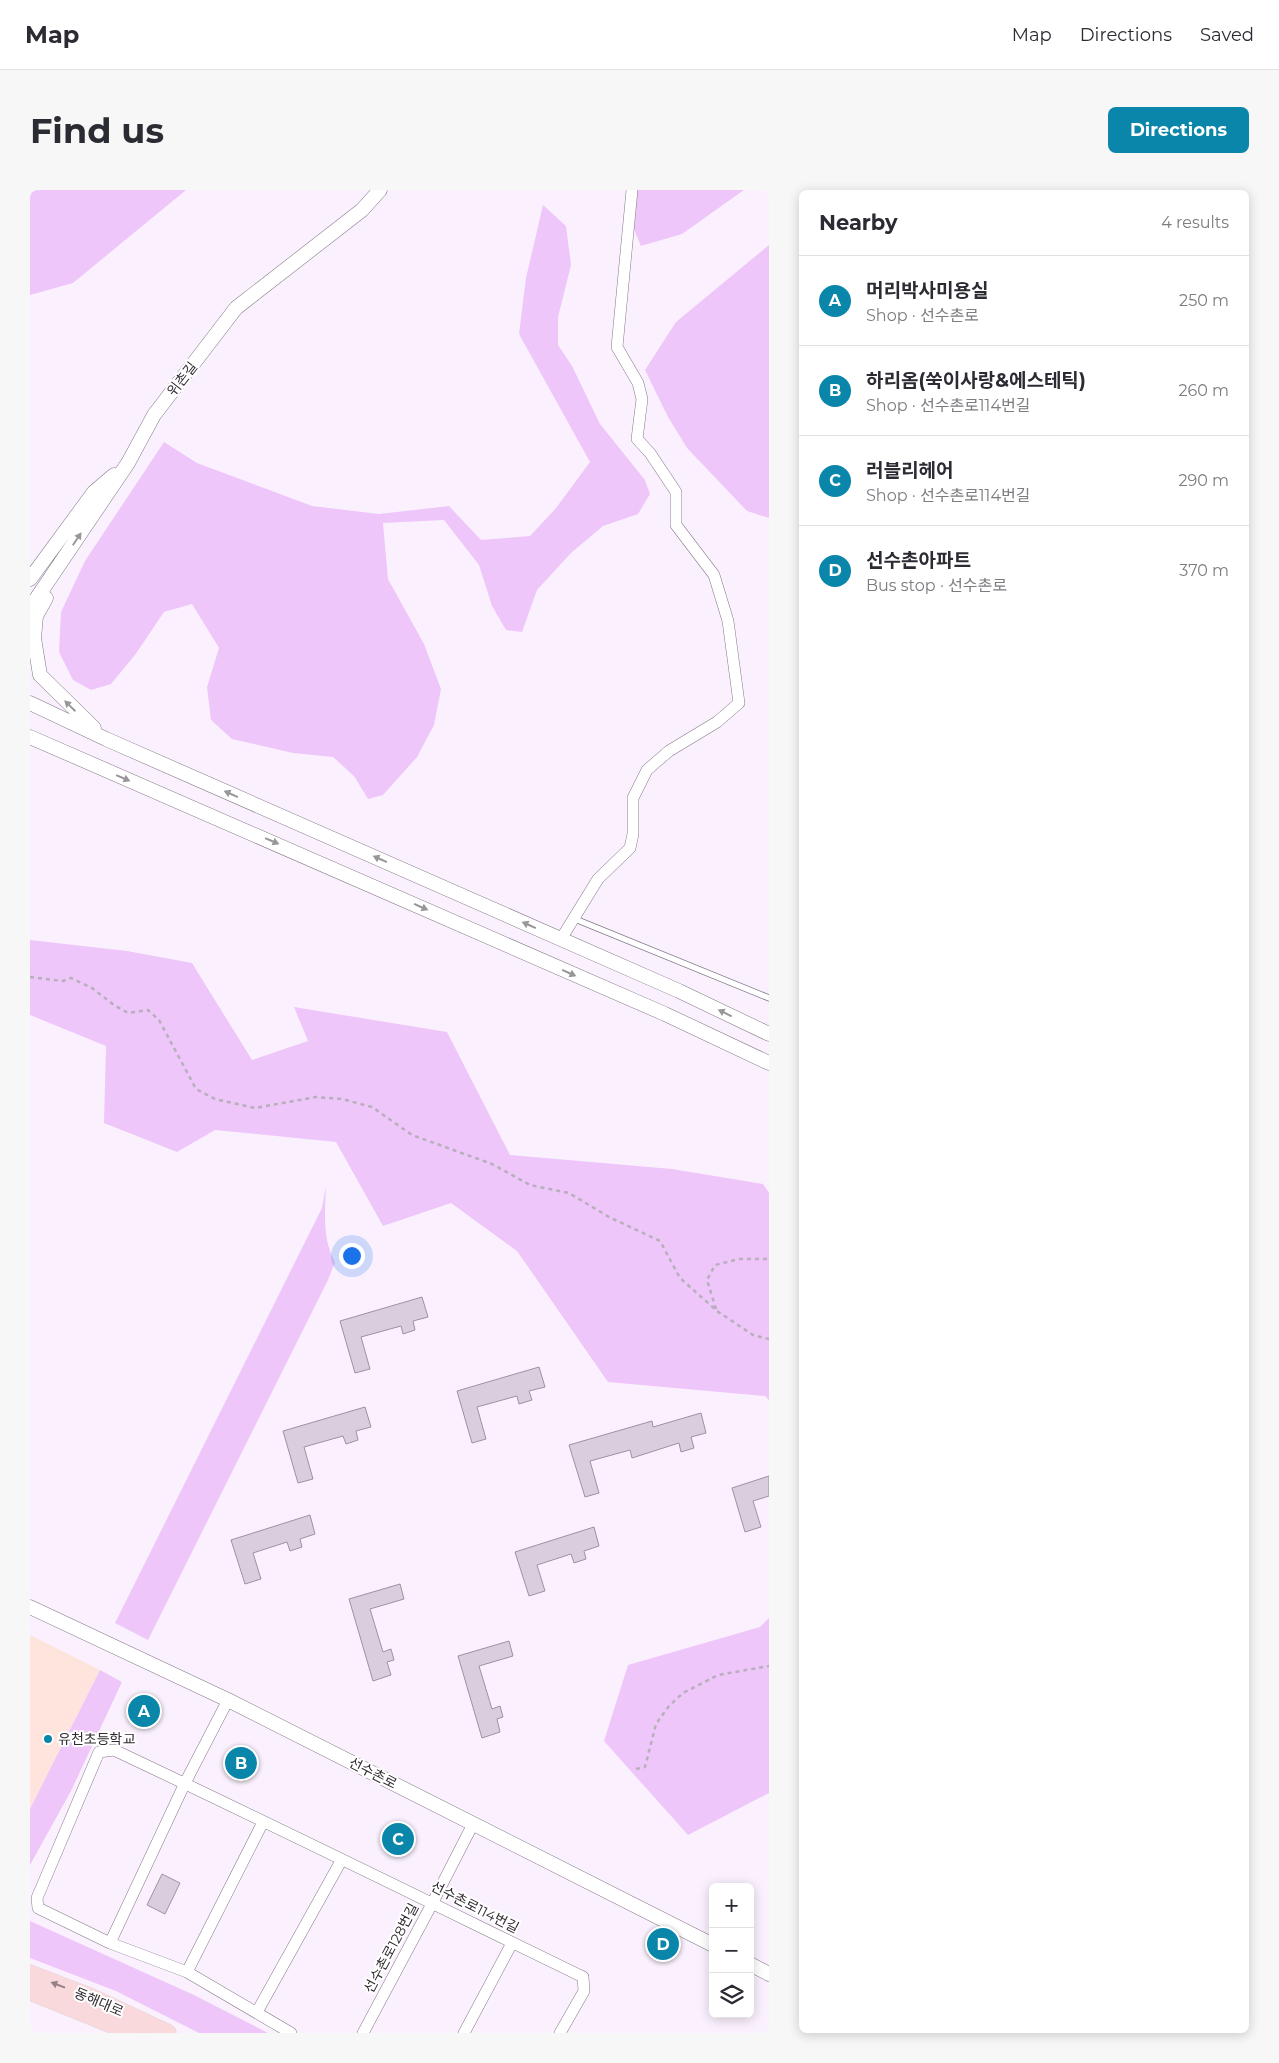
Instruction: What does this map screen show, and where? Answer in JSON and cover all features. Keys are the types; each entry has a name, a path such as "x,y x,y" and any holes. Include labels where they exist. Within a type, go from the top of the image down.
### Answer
{"main road":[{"name":"동해대로","path":"30,1974 90,1997 167,2033"},
{"name":"동해대로","path":"30,1991 134,2033"}],"street":[{"name":"위촌길","path":"30,608 128,463 154,414 236,308 362,210 380,190"},
{"path":"561,939 598,879 630,848 633,834 633,798 647,770 669,751 717,722 740,703 728,621 714,575 676,525 676,492 650,453 637,439 642,399 638,383 617,347 632,190"},
{"path":"30,579 94,492 128,463"},
{"path":"63,559 36,616 34,638 40,675 106,739"},
{"path":"30,703 106,739 680,991 769,1034"},
{"path":"30,737 93,766 303,854 665,1014 769,1063"},
{"path":"30,748 93,766"},
{"name":"선수촌로","path":"30,1607 228,1700 709,1943"},
{"path":"228,1700 184,1783 110,1943 187,1972 291,2033"},
{"name":"선수촌로114번길","path":"110,1943 38,1908 37,1898 99,1752 114,1750 341,1861 433,1902 583,1977 584,1991 560,2033"},
{"path":"187,1972 264,1822"},
{"name":"선수촌로128번길","path":"363,2033 473,1824"},
{"path":"257,2012 341,1861"},
{"path":"464,2033 512,1943"},
{"path":"754,1966 769,1974"}],"lane":[{"path":"575,919 769,998"}],"path":[{"path":"30,977 64,981 71,978 92,988 114,1005 128,1012 148,1010 160,1020 196,1089 215,1099 256,1108 316,1097 342,1099 372,1107 412,1135 492,1164 530,1185 569,1193 609,1218 660,1241 680,1278 717,1311 753,1335 769,1339"},
{"path":"717,1311 707,1280 715,1265 739,1259 769,1259"},
{"path":"636,1769 645,1766 656,1724 669,1706 683,1693 718,1675 769,1666"}],"shaded area":[{"path":"30,190 186,190 73,283 30,295"},
{"path":"636,190 744,190 682,234 641,246 630,220"},
{"path":"543,205 566,226 571,265 558,317 558,345 572,366 600,424 645,480 650,494 638,514 603,526 571,553 537,590 522,632 506,630 492,606 479,565 444,520 383,523 388,579 424,644 441,689 434,725 417,757 383,795 368,799 354,776 333,757 293,753 232,739 211,720 207,687 219,648 192,604 164,612 135,655 111,684 91,690 73,680 59,652 61,612 85,561 164,442 197,463 312,506 379,514 449,506 481,540 530,536 556,508 590,462 519,334 526,278"},
{"path":"769,245 769,518 747,511 687,448 668,417 645,370 676,322"},
{"path":"30,940 127,951 192,963 252,1060 308,1041 294,1007 447,1032 510,1155 672,1169 763,1184 769,1193 769,1400 765,1396 608,1382 517,1251 451,1203 383,1226 336,1142 215,1130 177,1152 104,1123 106,1046 30,1015"},
{"path":"326,1186 326,1235 335,1262 328,1280 148,1640 115,1623 322,1208"},
{"path":"769,1618 769,1793 688,1835 604,1741 628,1665 760,1627"},
{"name":"유천초등학교","path":"30,1635 100,1670 30,1809"},
{"path":"100,1670 122,1682 71,1791 30,1865 30,1809"},
{"path":"30,1921 194,1995 268,2033 199,2033 116,1991 30,1958"}],"building":[{"path":"422,1297 428,1317 413,1321 415,1330 403,1334 401,1326 361,1337 370,1369 355,1373 340,1321"},
{"path":"539,1367 545,1387 529,1391 532,1400 519,1404 517,1396 477,1407 486,1439 472,1443 457,1391"},
{"path":"365,1407 371,1427 356,1431 358,1440 346,1444 343,1436 304,1447 313,1479 298,1483 283,1431"},
{"path":"701,1413 706,1433 691,1437 694,1448 681,1452 679,1443 632,1458 630,1450 590,1461 599,1493 585,1497 569,1445 652,1421 653,1427"},
{"path":"769,1476 769,1496 753,1501 761,1527 745,1532 732,1488"},
{"path":"310,1515 315,1534 300,1539 302,1547 290,1551 287,1542 253,1553 261,1579 245,1584 231,1540"},
{"path":"594,1527 599,1546 584,1551 586,1559 574,1563 571,1554 537,1565 545,1591 529,1596 515,1552"},
{"path":"400,1584 404,1599 370,1609 383,1652 391,1649 394,1660 387,1662 391,1675 373,1681 349,1599"},
{"path":"509,1641 513,1656 479,1666 492,1709 500,1706 503,1717 497,1719 500,1732 482,1738 458,1656"},
{"path":"162,1874 180,1883 165,1914 147,1905"}],"place":[{"name":"머리박사미용실","path":"144,1711"},
{"name":"유천초등학교","path":"48,1739"},
{"name":"하리옴(쑥이사랑&에스테틱)","path":"241,1763"},
{"name":"러블리헤어","path":"398,1839"},
{"name":"선수촌아파트","path":"663,1944"}]}
